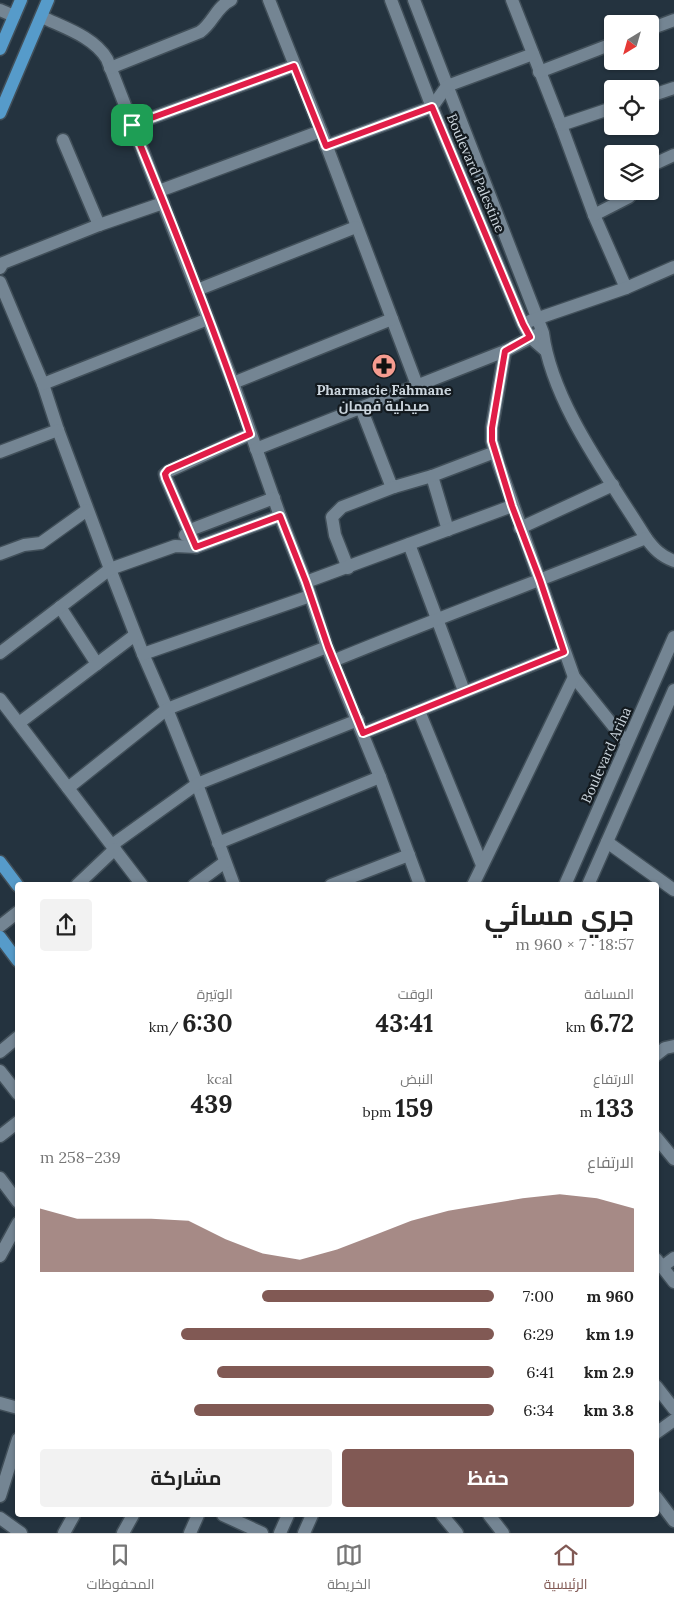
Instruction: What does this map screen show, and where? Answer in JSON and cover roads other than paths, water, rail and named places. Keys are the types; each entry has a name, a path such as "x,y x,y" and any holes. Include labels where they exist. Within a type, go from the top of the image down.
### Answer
{"main road":[{"path":"0,49 21,0"},
{"path":"0,113 48,0"},
{"path":"0,862 15,882"},
{"path":"0,937 15,957"}],"street":[{"path":"110,68 200,32 206,28 223,4 231,0"},
{"path":"269,0 417,384"},
{"name":"Boulevard Palestine","path":"391,0 432,107 523,324 530,337 545,350"},
{"name":"Boulevard Palestine","path":"414,0 543,333 545,350 568,410 646,538 654,549 674,561"},
{"path":"512,0 594,215 626,288"},
{"path":"0,10 14,16"},
{"path":"42,17 94,43 102,50 110,68 233,383 333,661 358,720 419,882"},
{"path":"659,26 674,20"},
{"path":"539,72 604,47"},
{"path":"326,146 432,107 447,86 533,54"},
{"path":"132,125 294,66"},
{"path":"659,93 674,88"},
{"path":"561,126 604,111"},
{"path":"1,264 99,225 161,197 321,131"},
{"path":"63,140 99,225"},
{"path":"659,162 674,155"},
{"path":"594,215 622,200"},
{"path":"197,290 356,227"},
{"path":"523,324 626,288 674,267"},
{"path":"0,282 43,384 87,510 135,635 197,784 233,882"},
{"path":"43,384 208,319"},
{"path":"233,383 392,319"},
{"path":"256,449 417,384 505,351 530,337 543,333"},
{"path":"505,351 492,428 492,441 512,506 574,677 627,743"},
{"path":"361,408 390,483 394,487"},
{"path":"0,452 58,430"},
{"path":"196,547 165,474 168,470 250,434"},
{"path":"348,568 335,535 332,517 342,508 394,487 432,476 496,452"},
{"path":"432,476 448,530"},
{"path":"520,528 613,485"},
{"path":"175,546 190,530 274,498"},
{"path":"306,582 512,506"},
{"path":"0,554 24,545 41,543 87,510"},
{"path":"0,653 110,569 175,546 196,547 280,516"},
{"path":"333,661 437,618 646,538"},
{"path":"408,544 464,692"},
{"path":"143,654 310,596"},
{"path":"60,607 97,664"},
{"path":"18,724 135,635"},
{"name":"Boulevard Ariha","path":"566,882 674,637"},
{"path":"68,788 167,709 328,647"},
{"path":"363,733 564,652"},
{"path":"474,882 574,677"},
{"path":"589,882 674,690"},
{"path":"0,699 140,882"},
{"path":"419,711 482,865"},
{"path":"80,882 113,847 197,784 358,720"},
{"path":"218,843 380,777"},
{"path":"607,842 674,890"},
{"path":"338,882 409,855"},
{"path":"198,882 225,862"},
{"path":"0,926 15,914"},
{"path":"0,1052 15,1040"},
{"path":"659,1053 665,1048 674,1046"},
{"path":"0,1071 15,1090"},
{"path":"0,1136 15,1124"},
{"path":"659,1141 674,1159"},
{"path":"0,1178 15,1198"},
{"path":"0,1256 15,1228"},
{"path":"674,1258 659,1263 674,1282"},
{"path":"659,1390 674,1409"},
{"path":"0,1403 15,1407"},
{"path":"659,1430 674,1420"},
{"path":"0,1496 15,1449"},
{"path":"659,1501 674,1520"},
{"path":"64,1533 73,1517"},
{"path":"123,1533 132,1517"},
{"path":"190,1533 197,1517"},
{"path":"227,1517 262,1533"},
{"path":"280,1533 287,1517"},
{"path":"304,1533 311,1517"},
{"path":"444,1517 456,1533"},
{"path":"491,1517 503,1533"},
{"path":"0,1518 21,1533"}],"place":[{"name":"Pharmacie Fahmane صيدلية فهمان","path":"384,366"}]}
